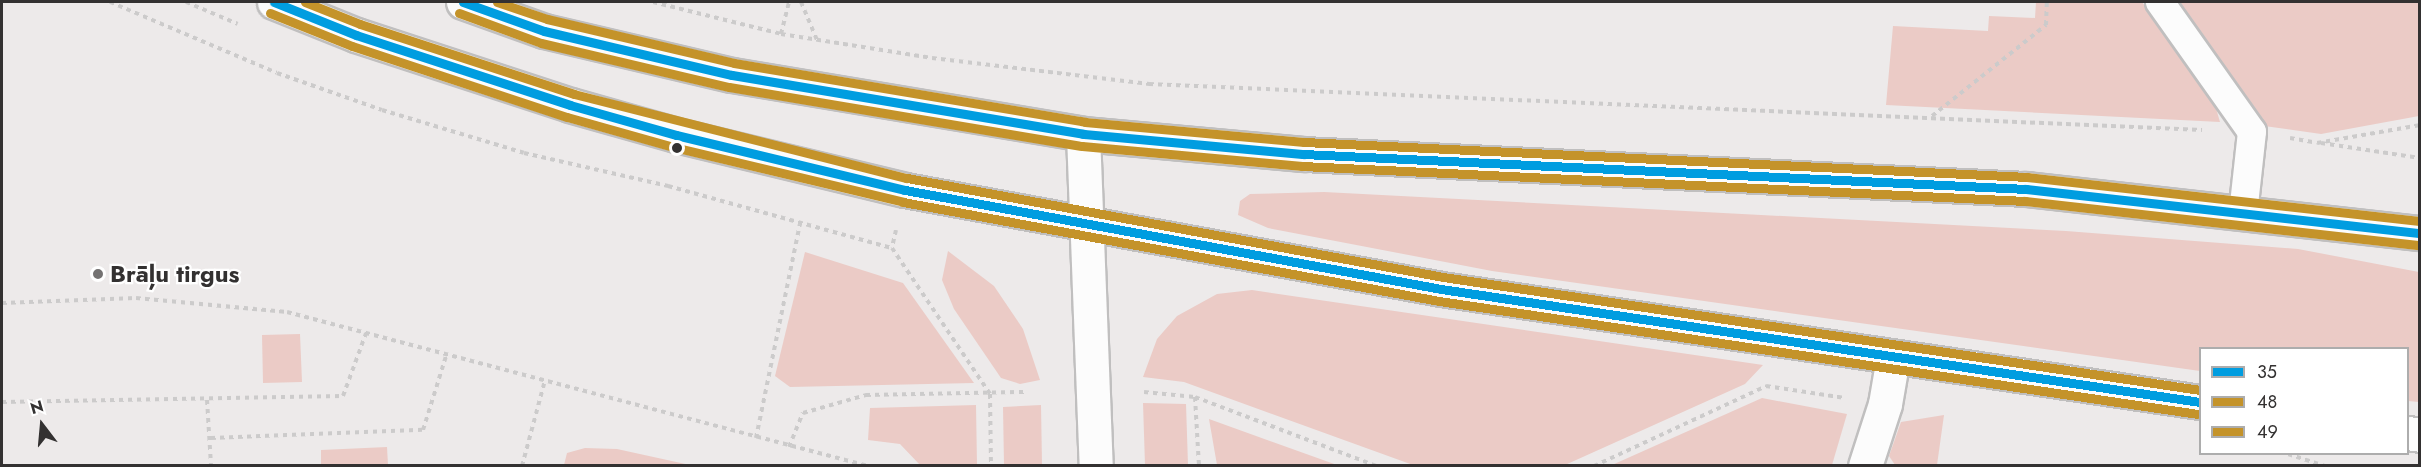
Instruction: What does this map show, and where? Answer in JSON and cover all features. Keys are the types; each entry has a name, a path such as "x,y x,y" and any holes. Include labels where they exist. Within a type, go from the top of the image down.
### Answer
{"main road":[{"path":"274,2 356,35 676,135 905,190 1441,289 2199,402"},
{"path":"464,2 544,31 732,75 1083,134 1303,154 2026,189 2420,233"},
{"path":"1083,134 1096,465"},
{"path":"1865,465 1885,404 1893,357"}],"lane":[{"path":"2160,2 2252,132 2243,213"}],"path":[{"path":"110,2 278,74 382,110 524,153 668,186 892,248 990,394 991,465"},
{"path":"653,2 781,34 932,58 1149,84 1932,116 2252,132 2420,158"},
{"path":"781,34 789,2"},
{"path":"801,2 817,39"},
{"path":"1932,116 2046,26 2047,2"},
{"path":"2317,143 2420,125"},
{"path":"756,438 800,224"},
{"path":"892,248 896,229"},
{"path":"2,303 136,298 287,312 447,353 789,447 868,465"},
{"path":"2,402 343,396 366,333"},
{"path":"211,438 423,430 447,353"},
{"path":"522,465 545,380"},
{"path":"789,447 803,413 866,395 1026,392"},
{"path":"1144,392 1195,397 1377,465"},
{"path":"1195,397 1198,465"},
{"path":"207,400 211,465"},
{"path":"2293,455 2314,464 2326,465"}],"shaded area":[{"path":"2036,2 2142,2 2213,98 2220,122 1886,105 1893,26 1988,31 1989,16 2035,18"},
{"path":"2177,2 2419,2 2419,116 2321,134 2257,125"},
{"path":"1324,192 2066,231 2298,249 2419,272 2419,402 2409,401 2409,347 2199,347 2199,371 1492,271 1268,228 1238,215 1240,201 1250,194"},
{"path":"948,251 994,286 1023,329 1040,380 1020,384 1001,378 954,309 942,280"},
{"path":"805,252 903,283 974,383 790,387 775,376"},
{"path":"1252,290 1763,365 1745,384 1565,465 1413,465 1184,382 1143,377 1157,339 1177,316 1217,294"},
{"path":"300,334 302,382 263,383 262,335"},
{"path":"1762,398 1847,414 1832,465 1612,465"},
{"path":"1143,403 1186,404 1188,465 1145,465"},
{"path":"976,405 977,465 920,465 900,444 868,440 870,408"},
{"path":"1041,405 1042,465 1004,465 1003,407"},
{"path":"1944,415 1937,465 1895,465 1889,456 1901,422"},
{"path":"1209,419 1337,465 1217,465"},
{"path":"387,447 388,465 321,465 321,450"},
{"path":"585,448 617,449 690,465 564,465 567,453"}],"transit line":[{"name":"35","path":"274,2 356,35 570,105 676,135 905,190 1441,289 2199,402"},
{"name":"49","path":"305,2 360,24 574,94 907,178 1443,277 2199,390"},
{"name":"35","path":"463,2 544,31 732,75 1083,134 1303,154 2026,189 2420,233"},
{"name":"49","path":"497,2 547,19 734,63 1085,122 1304,142 2027,177 2420,221"},
{"name":"48","path":"270,13 352,46 567,117 673,147 903,202 1439,301 2198,414"},
{"name":"48","path":"459,13 541,43 729,87 1082,146 1302,166 2025,201 2419,245"}],"place":[{"name":"Brāļu tirgus","path":"98,274"}]}
